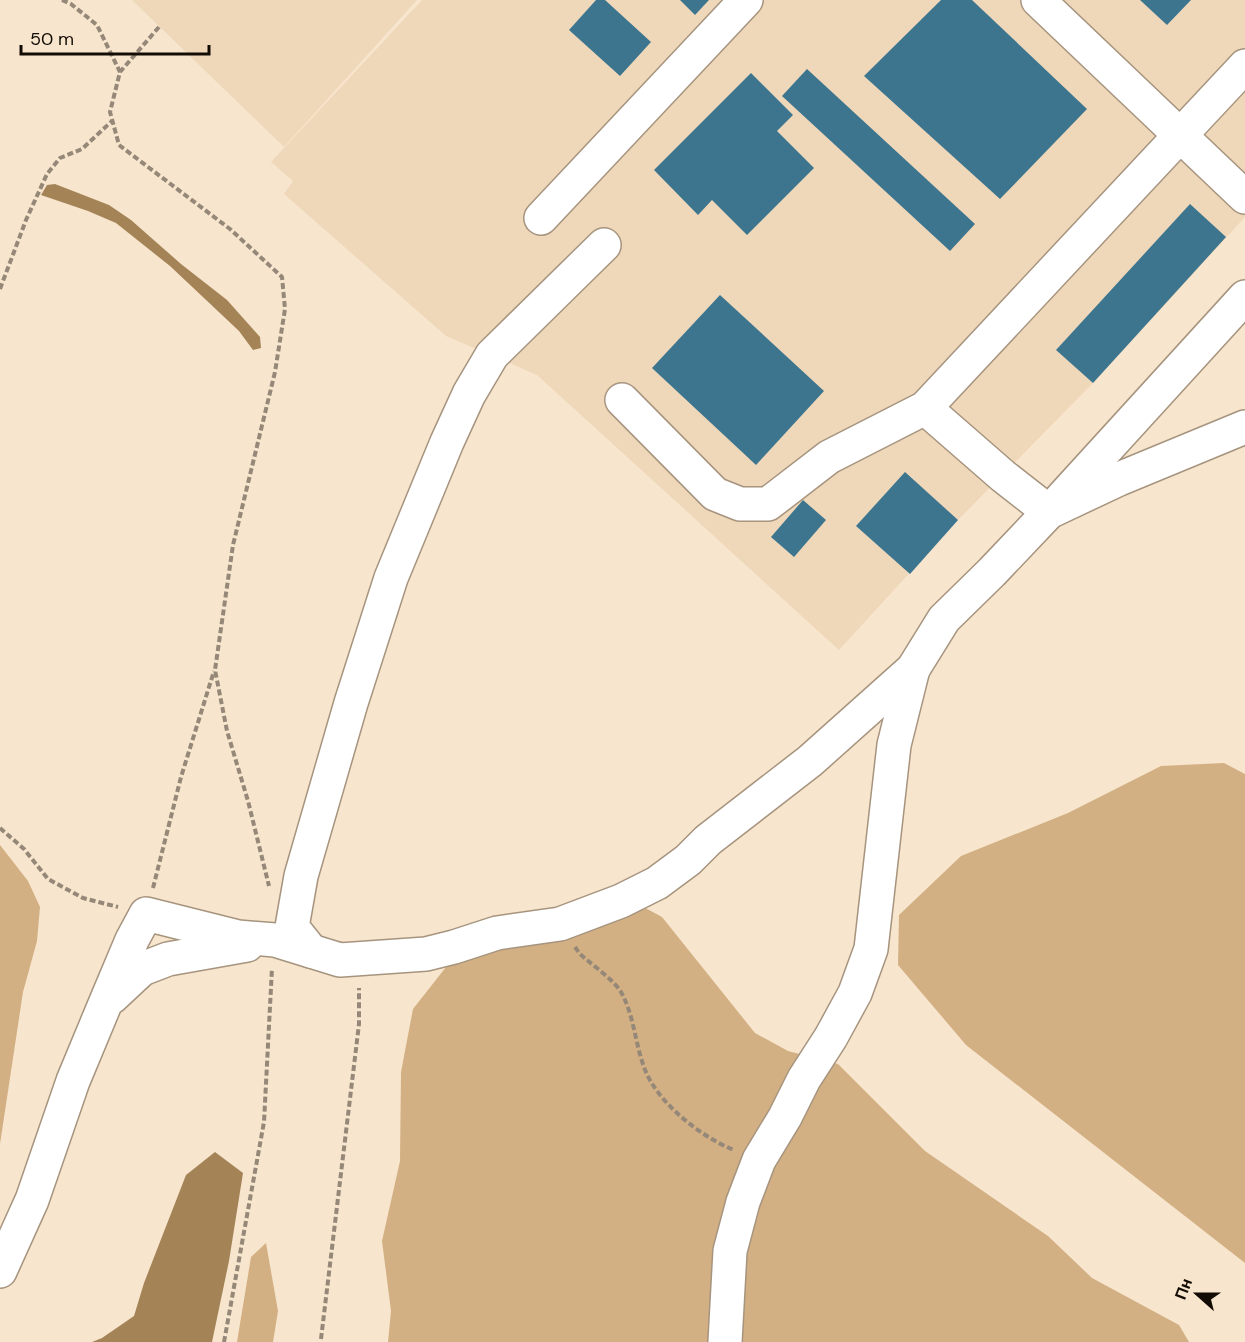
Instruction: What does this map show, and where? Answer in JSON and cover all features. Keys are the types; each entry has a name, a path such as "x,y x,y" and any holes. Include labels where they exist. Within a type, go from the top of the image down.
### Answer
{"street":[{"path":"541,218 746,0"},
{"path":"1038,0 1245,197"},
{"path":"622,400 715,494 740,504 768,504 829,457 925,408 1245,66"},
{"path":"311,951 292,927 302,876 351,703 391,578 438,463 469,394 492,355 604,245"},
{"path":"0,1271 32,1200 73,1081 132,940 146,914 238,937 275,940 340,960 358,960 426,954 497,933 560,924 621,901 657,883 688,860 708,840 810,761 913,669 944,619 993,572 1245,297"},
{"path":"925,408 1003,476 1049,512"},
{"path":"1049,512 1119,479 1245,427"},
{"path":"725,1342 730,1251 743,1202 759,1160 785,1117 804,1078 831,1037 855,993 871,949 894,745 913,669"},
{"path":"105,1005 142,969 160,962 275,940"}],"path":[{"path":"62,0 71,4 97,25 120,72"},
{"path":"0,828 24,849 48,879 83,898 146,914 181,777 215,670 233,545 275,372 285,309 282,277 230,229 119,145 110,112 120,72 159,27"},
{"path":"0,289 26,220 47,174 60,158 82,149 112,121"},
{"path":"215,670 269,890"},
{"path":"560,924 580,954 620,991 633,1023 644,1069 661,1096 703,1135 759,1160"},
{"path":"224,1342 264,1122 269,994 275,940"},
{"path":"321,1339 359,1024 358,960"}],"shaded area":[{"path":"132,0 417,0 284,147"},
{"path":"422,0 1245,0 1245,217 1093,383 958,520 839,650 537,375 446,336 284,194 293,181 271,162"},
{"path":"55,184 109,205 131,220 227,300 260,337 261,348 253,350 239,331 170,266 116,223 41,195 47,185"},
{"path":"1224,763 1245,774 1245,1263 966,1045 898,965 899,915 961,856 1068,813 1161,766"},
{"path":"0,845 28,881 40,907 37,941 23,992 0,1144"},
{"path":"638,904 662,917 755,1033 788,1051 838,1064 925,1151 1048,1236 1092,1278 1179,1325 1189,1342 388,1342 391,1311 382,1241 400,1161 401,1072 413,1009 450,962"},
{"path":"215,1152 243,1173 229,1261 212,1342 92,1342 102,1338 134,1316 144,1283 186,1175"},
{"path":"266,1243 278,1311 273,1342 237,1342 251,1257"}],"building":[{"path":"596,0 605,0 651,42 620,76 569,30"},
{"path":"680,0 709,0 695,15"},
{"path":"941,0 972,0 1087,109 1000,199 864,76"},
{"path":"1140,0 1191,0 1167,25"},
{"path":"807,69 975,224 950,251 782,96"},
{"path":"751,73 793,115 777,131 814,168 747,235 712,200 698,215 654,170"},
{"path":"1190,204 1226,237 1093,383 1056,350"},
{"path":"720,295 824,391 756,465 652,368"},
{"path":"905,472 958,520 910,574 856,526"},
{"path":"803,500 826,520 794,557 771,537"}]}
